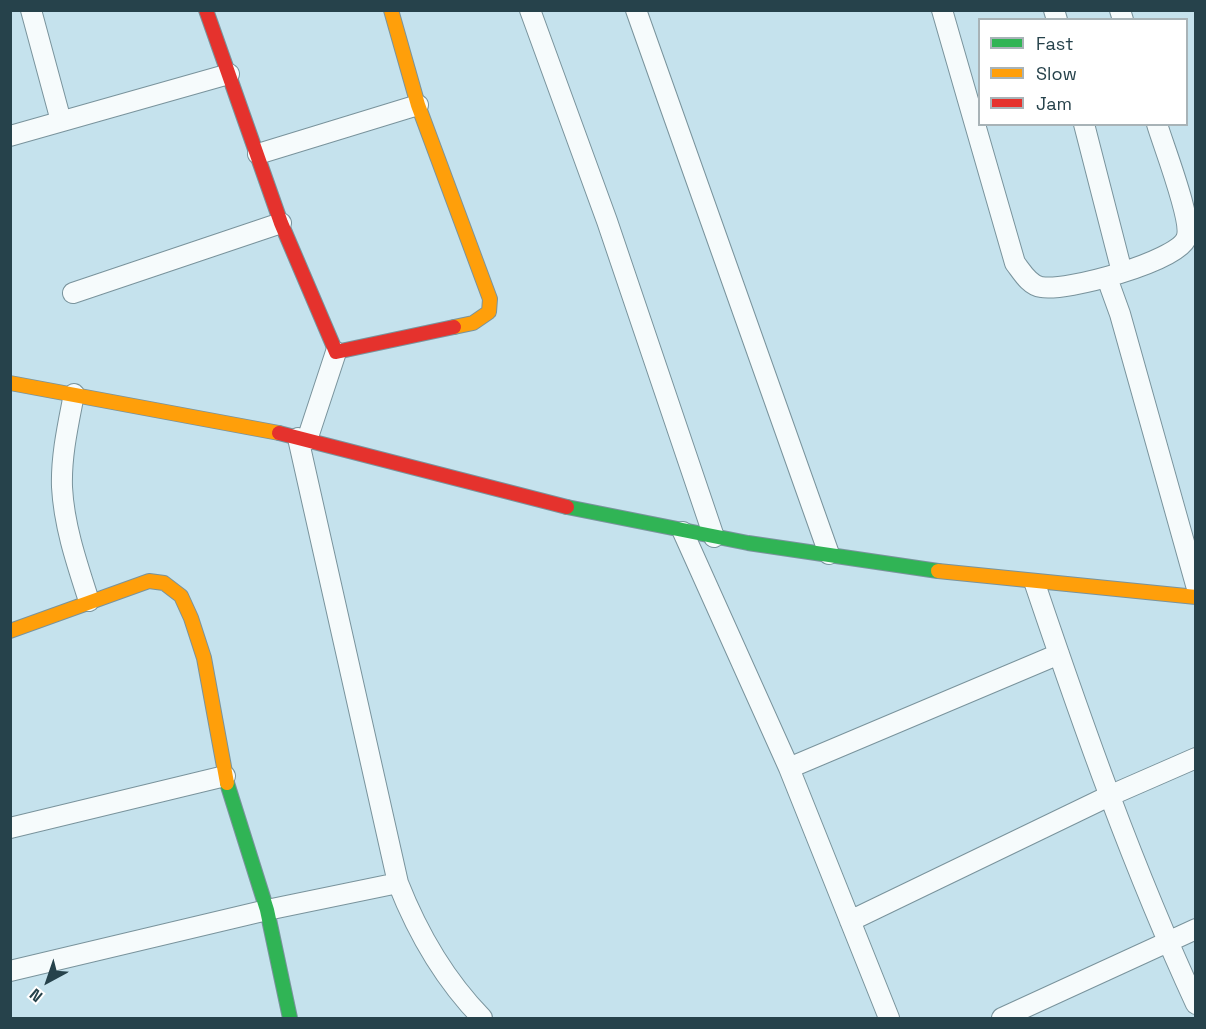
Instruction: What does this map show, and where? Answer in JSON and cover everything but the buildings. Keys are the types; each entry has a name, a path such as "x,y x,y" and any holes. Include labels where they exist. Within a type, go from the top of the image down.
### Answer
{"street":[{"path":"31,10 61,121"},
{"path":"206,10 281,223 336,352 303,439 398,883 414,924 457,993 482,1018"},
{"path":"336,352 473,323 489,312 490,299 418,105 392,10"},
{"path":"530,10 607,221 714,537"},
{"path":"636,10 830,554"},
{"path":"942,10 1015,263 1027,279 1038,287 1060,289 1115,275 1174,252 1185,241 1188,232 1186,215 1157,126"},
{"path":"10,136 229,74"},
{"path":"258,154 418,105"},
{"path":"1084,126 1115,275 1120,314 1196,585"},
{"path":"73,293 281,223"},
{"path":"10,383 303,439 547,503 683,532 1035,584 1196,597"},
{"path":"74,394 65,436 62,487 68,528 89,601"},
{"path":"683,532 789,768 889,1018"},
{"path":"10,631 148,581 164,583 181,596 204,658 225,776 267,910 290,1018"},
{"path":"1035,584 1109,796 1167,942 1196,1004"},
{"path":"789,768 1059,654"},
{"path":"849,921 1109,796 1196,758"},
{"path":"10,828 225,776"},
{"path":"10,971 267,910 398,883"},
{"path":"1002,1018 1196,929"}],"traffic: fast":[{"path":"567,507 748,543 938,571"},
{"path":"227,783 267,910 290,1018"}],"traffic: slow":[{"path":"391,10 418,105 490,299 489,312 473,323 454,327"},
{"path":"10,383 279,433"},
{"path":"938,571 1196,597"},
{"path":"10,631 149,581 164,583 181,596 204,658 227,783"}],"traffic: jam":[{"path":"206,10 281,223 336,352 454,327"},
{"path":"279,433 567,507"}]}
